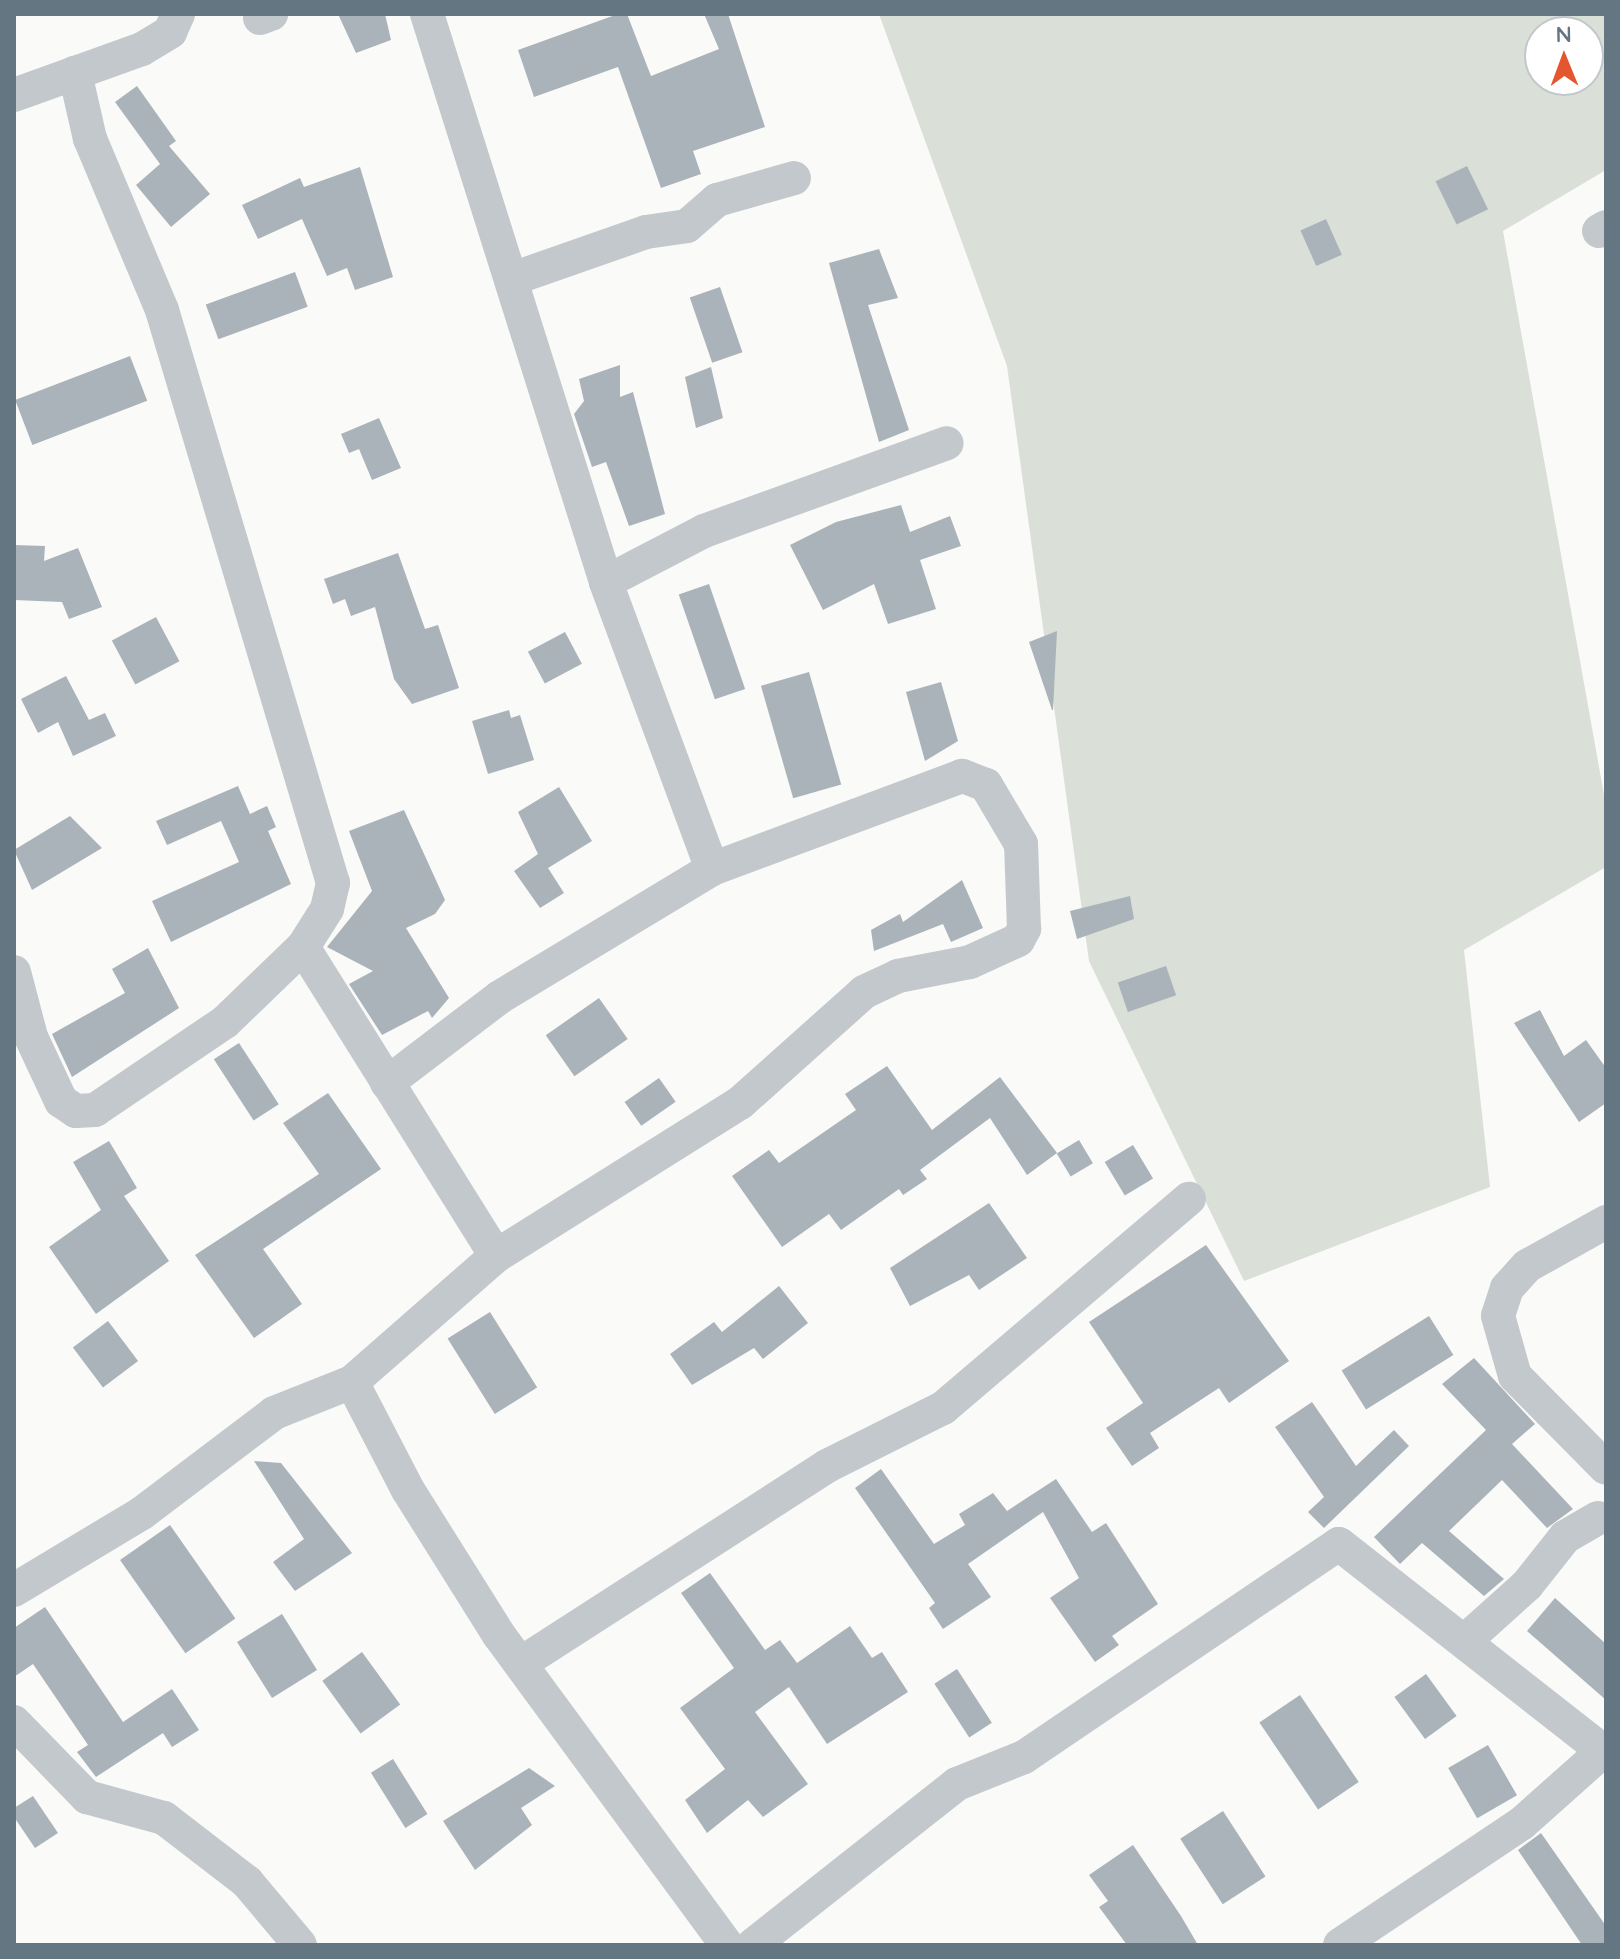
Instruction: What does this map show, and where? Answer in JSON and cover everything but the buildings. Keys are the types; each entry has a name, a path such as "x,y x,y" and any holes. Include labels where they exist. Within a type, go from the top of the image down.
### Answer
{"street":[{"path":"14,95 142,49 170,32 178,14"},
{"path":"427,14 606,582 712,869"},
{"path":"14,972 31,1037 61,1101 76,1111 95,1110 225,1022 303,947 327,909 332,864 247,610 162,310 90,139 75,73"},
{"path":"512,279 646,232 687,226 717,200 794,178"},
{"path":"606,582 704,531 947,443"},
{"path":"14,1590 142,1513 274,1413 352,1382 496,1256 740,1103 864,992 898,976 970,962 1018,940 1024,929 1021,844 986,785 962,776 712,869 500,997 387,1083"},
{"path":"303,947 496,1256"},
{"path":"523,1662 827,1466 943,1408 1189,1199"},
{"path":"1606,1222 1527,1266 1507,1288 1498,1316 1515,1376 1606,1468"},
{"path":"352,1382 408,1490 523,1662 727,1945"},
{"path":"1467,1639 1527,1585 1565,1537 1598,1518"},
{"path":"753,1945 957,1784 1024,1757 1331,1546 1344,1544 1605,1752 1521,1824 1340,1945"},
{"path":"14,1722 87,1797 164,1818 247,1882 300,1945"}],"shaded area":[{"path":"879,14 1606,14 1606,170 1503,231 1606,806 1606,867 1464,950 1490,1187 1244,1281 1089,961 1007,366"}]}
